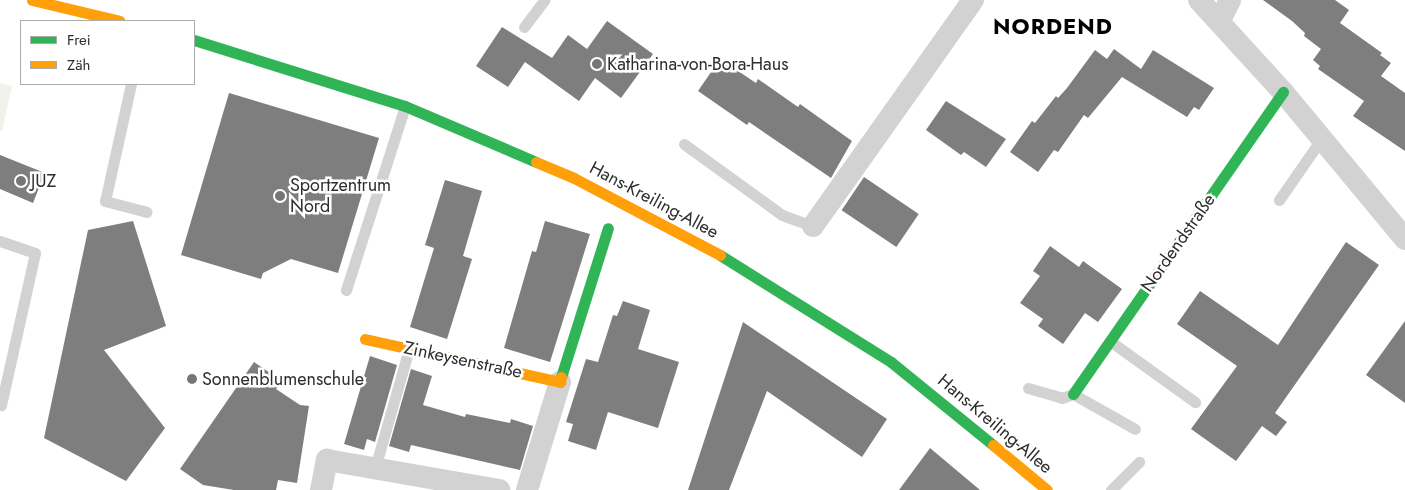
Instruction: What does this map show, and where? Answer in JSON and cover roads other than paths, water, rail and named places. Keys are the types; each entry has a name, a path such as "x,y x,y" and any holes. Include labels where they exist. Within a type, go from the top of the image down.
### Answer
{"street":[{"path":"32,0 116,20"},
{"path":"813,226 973,0"},
{"path":"1199,0 1225,10 1283,92 1405,239"},
{"name":"Hans-Kreiling-Allee","path":"195,40 343,84 406,106 574,178 740,266 891,362 1047,490"},
{"name":"Nordendstraße","path":"1073,394 1283,92"},
{"path":"527,490 608,228"},
{"name":"Zinkeysenstraße","path":"365,339 560,382"},
{"path":"321,490 327,460 499,490"}],"lane":[{"path":"524,27 544,0"},
{"path":"131,85 105,200 147,212"},
{"path":"346,290 406,106"},
{"path":"1279,200 1322,138"},
{"path":"684,144 782,214 813,226"},
{"path":"0,241 35,253 1,405"},
{"path":"1110,341 1195,402"},
{"path":"374,468 409,348"},
{"path":"1028,388 1062,398 1073,394 1136,429"},
{"path":"1111,490 1139,462"}],"place":[{"name":"Katharina-von-Bora-Haus","path":"597,64"},
{"name":"JUZ","path":"21,181"},
{"name":"Sportzentrum Nord","path":"280,196"},
{"name":"Sonnenblumenschule","path":"192,379"}],"district":[{"name":"NORDEND","path":"1053,27"}]}
